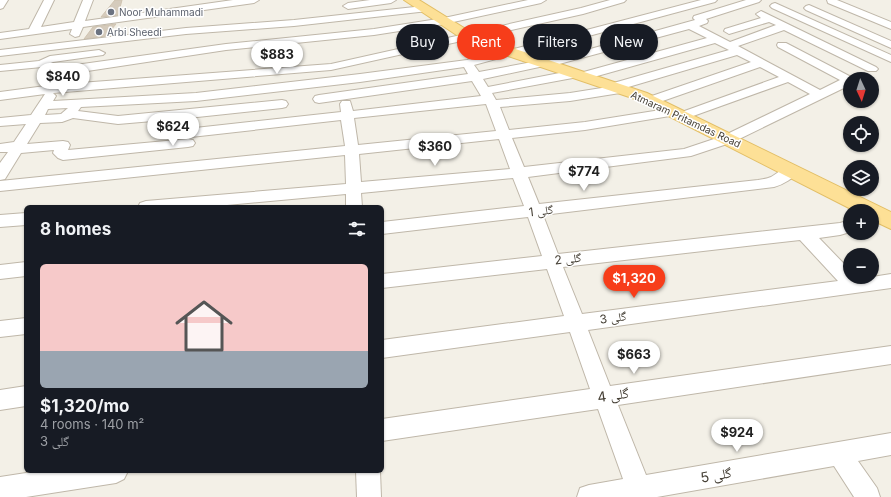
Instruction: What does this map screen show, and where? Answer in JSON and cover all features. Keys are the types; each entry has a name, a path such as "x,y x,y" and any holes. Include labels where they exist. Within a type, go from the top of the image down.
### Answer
{"main road":[{"name":"Atmaram Pritamdas Road","path":"419,3 457,29"},
{"name":"Atmaram Pritamdas Road","path":"515,53 617,88 650,101 792,170 856,204"},
{"name":"Atmaram Pritamdas Road","path":"879,216 891,221"}],"street":[{"path":"0,6 3,0"},
{"path":"33,32 50,0"},
{"path":"0,175 53,90 88,0"},
{"path":"0,36 78,26 104,20 254,0"},
{"path":"341,7 391,0"},
{"path":"426,24 541,0"},
{"path":"515,27 583,12 621,0"},
{"path":"515,51 712,0"},
{"path":"319,99 476,77 545,64 690,25 703,20 698,18 756,0"},
{"path":"792,14 833,0 891,26"},
{"path":"0,53 186,31 390,13 419,3"},
{"path":"775,6 891,59"},
{"path":"808,8 891,45"},
{"path":"880,12 891,16"},
{"path":"61,70 239,51 396,29 390,13"},
{"path":"234,27 236,16"},
{"path":"729,31 765,16 872,69"},
{"path":"186,31 190,20"},
{"path":"151,47 267,33 270,32 272,24"},
{"path":"690,25 819,94"},
{"path":"0,148 62,145 60,155 92,152 347,115 488,98 590,94 617,88 733,48 784,26"},
{"path":"488,98 716,39"},
{"path":"0,96 53,90 331,67 457,40"},
{"path":"782,45 843,76"},
{"path":"0,68 42,64 50,59 113,51"},
{"path":"866,72 891,59"},
{"path":"0,122 62,118 73,108 196,97 360,78 476,60"},
{"path":"467,62 488,98 504,135 640,493"},
{"path":"650,101 761,63"},
{"path":"0,186 504,135 678,114 789,78"},
{"path":"167,205 518,173 686,153 728,139 843,83"},
{"path":"345,96 352,150 352,187 354,205"},
{"path":"182,168 189,138 185,114 196,97"},
{"path":"45,105 73,108 118,120 282,104"},
{"path":"80,178 92,152"},
{"name":"گلی 1","path":"384,228 533,212 758,185 774,182 792,170"},
{"path":"0,221 24,219"},
{"name":"گلی 2","path":"384,281 843,228"},
{"path":"804,233 854,286"},
{"path":"0,272 24,269"},
{"name":"گلی 3","path":"384,348 891,281"},
{"path":"0,329 24,326"},
{"name":"گلی 4","path":"384,430 604,396 891,355"},
{"path":"0,400 24,396"},
{"name":"گلی 5","path":"589,497 640,493 891,444"},
{"path":"839,453 868,497"},
{"path":"0,489 103,473"},
{"path":"368,473 369,497"}],"building":[{"name":"Noor Muhammadi","path":"115,0 122,0 118,15 101,17"},
{"name":"Arbi Sheedi","path":"116,24 106,36 84,39 93,27"}],"place":[{"name":"Noor Muhammadi","path":"111,12"},
{"name":"Arbi Sheedi","path":"99,32"}]}
